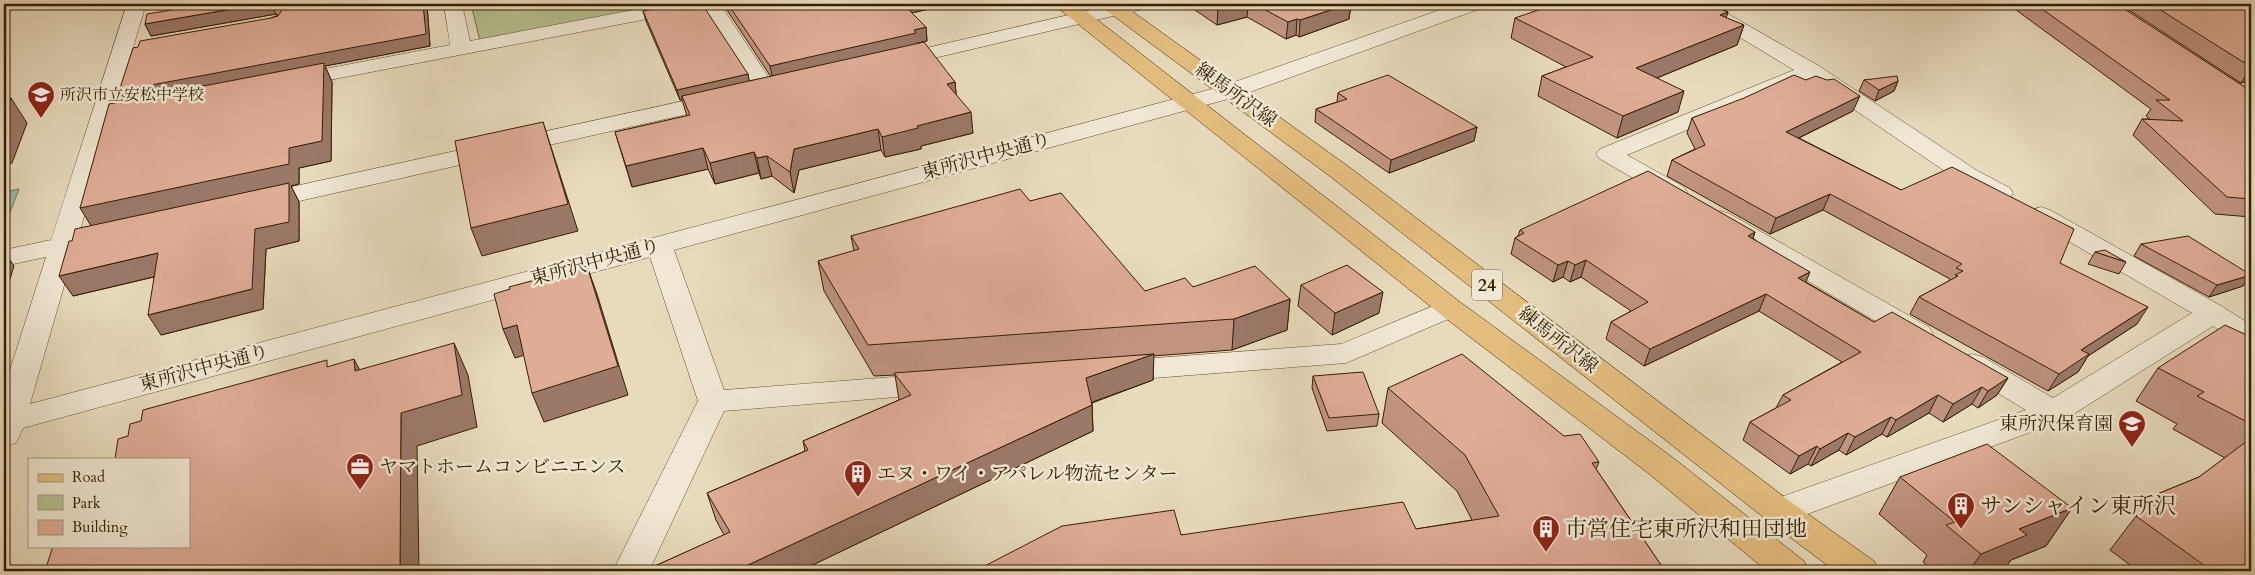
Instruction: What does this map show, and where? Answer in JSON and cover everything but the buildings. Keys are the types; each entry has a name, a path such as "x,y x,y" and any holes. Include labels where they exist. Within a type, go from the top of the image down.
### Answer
{"main road":[{"name":"練馬所沢線","path":"1122,6 1779,511 1861,571"},
{"name":"練馬所沢線","path":"1074,11 1450,308 1660,465 1791,571"}],"street":[{"path":"453,4 461,49"},
{"path":"274,85 694,4"},
{"path":"235,207 759,92 711,4"},
{"name":"東所沢中央通り","path":"5,428 659,245 1231,91 1475,4"},
{"path":"1703,4 1716,15 1811,71 1967,175 2213,313 2251,338"},
{"path":"872,66 1074,11 1122,6"},
{"path":"5,428 63,245 100,118 131,47 139,15"},
{"path":"1811,71 1608,154 2054,412"},
{"path":"100,118 158,107"},
{"path":"4,258 130,230"},
{"path":"631,571 712,400 659,245"},
{"path":"1090,372 1346,353 1450,308"},
{"path":"1779,511 2054,412 2213,313"},
{"path":"712,400 961,382"}],"green space":[{"path":"471,4 667,4 480,41"}],"shaded area":[{"path":"19,189 4,228 4,192"}],"place":[{"name":"所沢市立安松中学校","path":"41,119"},
{"name":"東所沢保育園","path":"2132,448"},
{"name":"ヤマトホームコンビニエンス","path":"360,491"},
{"name":"エヌ・ワイ・アパレル物流センター","path":"858,498"},
{"name":"サンシャイン東所沢","path":"1961,530"},
{"name":"市営住宅東所沢和田団地","path":"1546,553"}]}
